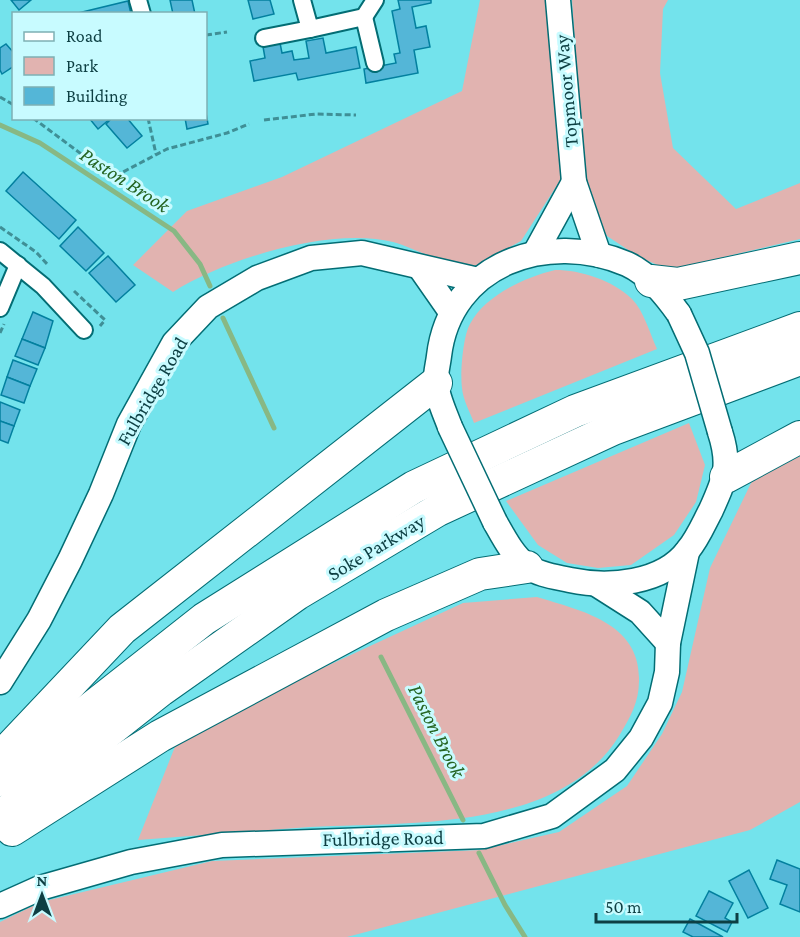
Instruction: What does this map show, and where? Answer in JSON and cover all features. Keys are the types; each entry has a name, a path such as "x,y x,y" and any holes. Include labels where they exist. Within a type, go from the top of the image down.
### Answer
{"highway":[{"path":"651,281 678,284 800,258"},
{"name":"Soke Parkway","path":"0,780 204,619 414,487 574,411 800,328"},
{"name":"Soke Parkway","path":"0,817 161,690 297,594 438,510 613,429 800,359"},
{"path":"0,758 122,629 436,383"},
{"path":"726,477 800,437"},
{"path":"0,838 160,736 386,615 480,574 527,567"}],"street":[{"path":"302,0 310,29"},
{"path":"264,38 364,17 375,0"},
{"name":"Topmoor Way","path":"558,0 574,182 600,255"},
{"path":"364,17 375,63"},
{"path":"535,253 574,182"},
{"path":"0,251 43,286 84,330"},
{"path":"580,251 600,255 628,265 651,281 680,314 697,353 720,432 727,461 726,477 703,526 687,552 659,572 629,583 596,584 551,576 527,567 507,543 495,522 450,427 436,383 441,340 451,312 462,296 478,280 501,264 535,253 580,251"},
{"name":"Fulbridge Road","path":"0,682 39,620 64,570 101,494 129,424 174,343 208,307 257,278 310,258 362,253 397,260 421,269 478,280"},
{"path":"0,308 18,265"},
{"path":"421,269 451,312"},
{"name":"Fulbridge Road","path":"0,906 40,888 131,862 222,844 484,836 552,816 615,770 641,738 660,703 667,672 668,643 687,552"},
{"path":"596,584 640,612 668,643"}],"path":[{"path":"207,35 227,32"},
{"path":"264,120 316,114 356,115"},
{"path":"36,120 110,172 121,173 156,154 249,124"},
{"path":"148,120 156,154"}],"green space":[{"path":"480,0 545,0 563,176 521,241 473,267 434,257 393,242 368,238 310,242 250,257 195,279 173,292 133,265 187,211 282,177 462,91"},
{"path":"572,0 668,0 663,9 660,73 673,148 736,209 800,183 800,239 669,270 639,257 607,236 596,214 584,176"},
{"path":"555,270 596,277 624,292 640,310 657,349 474,423 461,382 464,346 470,324 486,304 507,289 532,277"},
{"path":"689,423 705,465 696,502 674,535 631,565 598,568 567,563 538,545 506,501"},
{"path":"800,456 800,802 750,830 347,937 0,937 0,922 41,902 212,861 480,850 559,832 627,786 662,734 682,692 710,568 752,481"},
{"path":"537,597 590,614 606,622 630,645 637,661 639,681 636,703 619,736 593,767 559,790 521,806 479,816 435,821 310,827 138,840 180,734 463,603"}],"building":[{"path":"11,0 31,0 19,10"},
{"path":"170,0 192,0 195,12 173,12"},
{"path":"248,0 270,0 274,14 253,19"},
{"path":"398,0 431,0 431,3 412,7 416,28 426,26 430,47 414,50 418,73 366,83 364,69 396,63 394,54 400,53 392,11 400,9"},
{"path":"128,1 131,12 82,12"},
{"path":"279,38 282,53 292,51 294,60 309,58 306,41 323,38 326,53 356,47 360,68 298,80 296,73 254,81 250,61 265,58 262,41"},
{"path":"6,44 12,51 12,67 2,74 0,70 0,48"},
{"path":"207,118 208,124 187,129 185,120"},
{"path":"91,120 109,120 98,129"},
{"path":"110,120 129,120 142,136 127,148 106,124"},
{"path":"23,172 76,220 59,239 6,191"},
{"path":"78,227 104,253 86,271 60,246"},
{"path":"108,256 135,285 116,302 89,273"},
{"path":"33,312 53,321 45,348 22,339"},
{"path":"22,339 45,348 38,365 15,356"},
{"path":"13,360 37,369 30,386 7,377"},
{"path":"7,377 30,386 24,403 1,395"},
{"path":"0,402 20,410 14,426 0,421"},
{"path":"0,421 14,426 8,443 0,440"},
{"path":"777,860 800,869 800,912 780,904 787,885 770,879"},
{"path":"749,870 768,908 748,918 729,881"},
{"path":"709,891 733,903 725,918 732,922 727,932 696,916"},
{"path":"690,919 723,937 693,937 683,932"}],"waterway":[{"name":"Paston Brook","path":"0,125 40,143 174,231 200,264 210,286"},
{"name":"Paston Brook","path":"223,318 274,428"},
{"name":"Paston Brook","path":"381,657 463,820"},
{"name":"Paston Brook","path":"479,853 505,905 525,937"}]}
